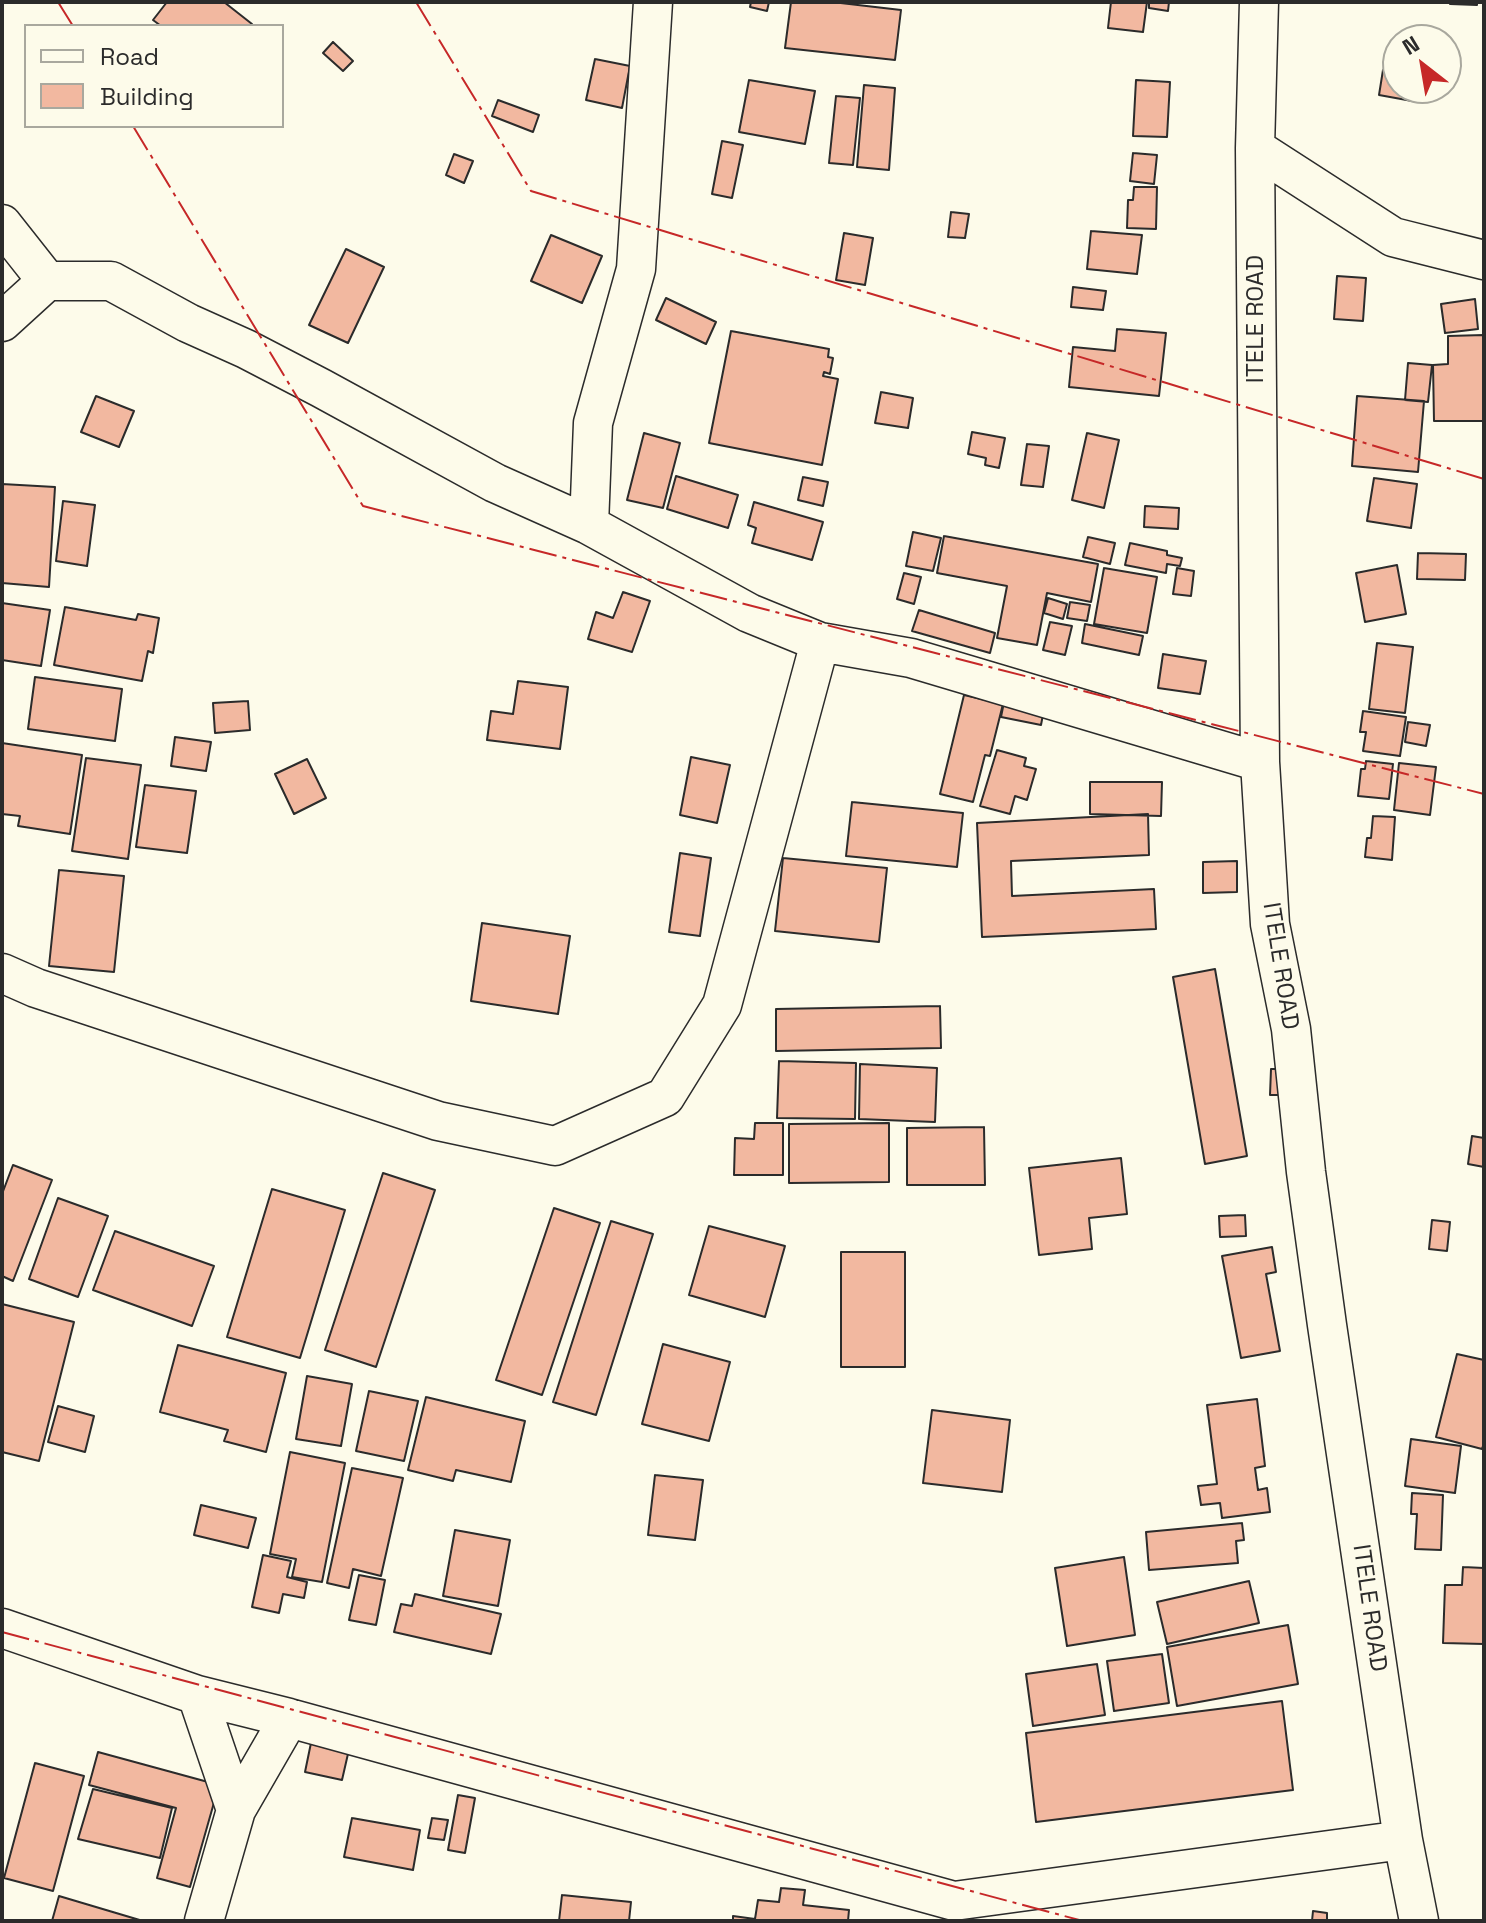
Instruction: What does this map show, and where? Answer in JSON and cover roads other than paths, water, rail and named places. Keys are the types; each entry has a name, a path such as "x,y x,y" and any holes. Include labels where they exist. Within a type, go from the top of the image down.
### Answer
{"street":[{"path":"589,525 593,423 636,269 653,2"},
{"name":"ITELE ROAD","path":"1259,2 1255,148 1260,762 1270,924 1291,1029 1308,1187 1403,1840 1419,1921"},
{"path":"1255,148 1393,237 1484,260"},
{"path":"2,224 47,281"},
{"path":"2,322 47,281 111,281 188,323 321,388 495,483 589,525 749,613 820,642 911,658 1260,762"},
{"path":"2,973 36,988 438,1121 555,1146 665,1097 722,1005 820,642"},
{"path":"2,1628 197,1695 289,1718 952,1911 1403,1840"},
{"path":"197,1695 236,1810"},
{"path":"204,1921 236,1810 289,1718"}]}
